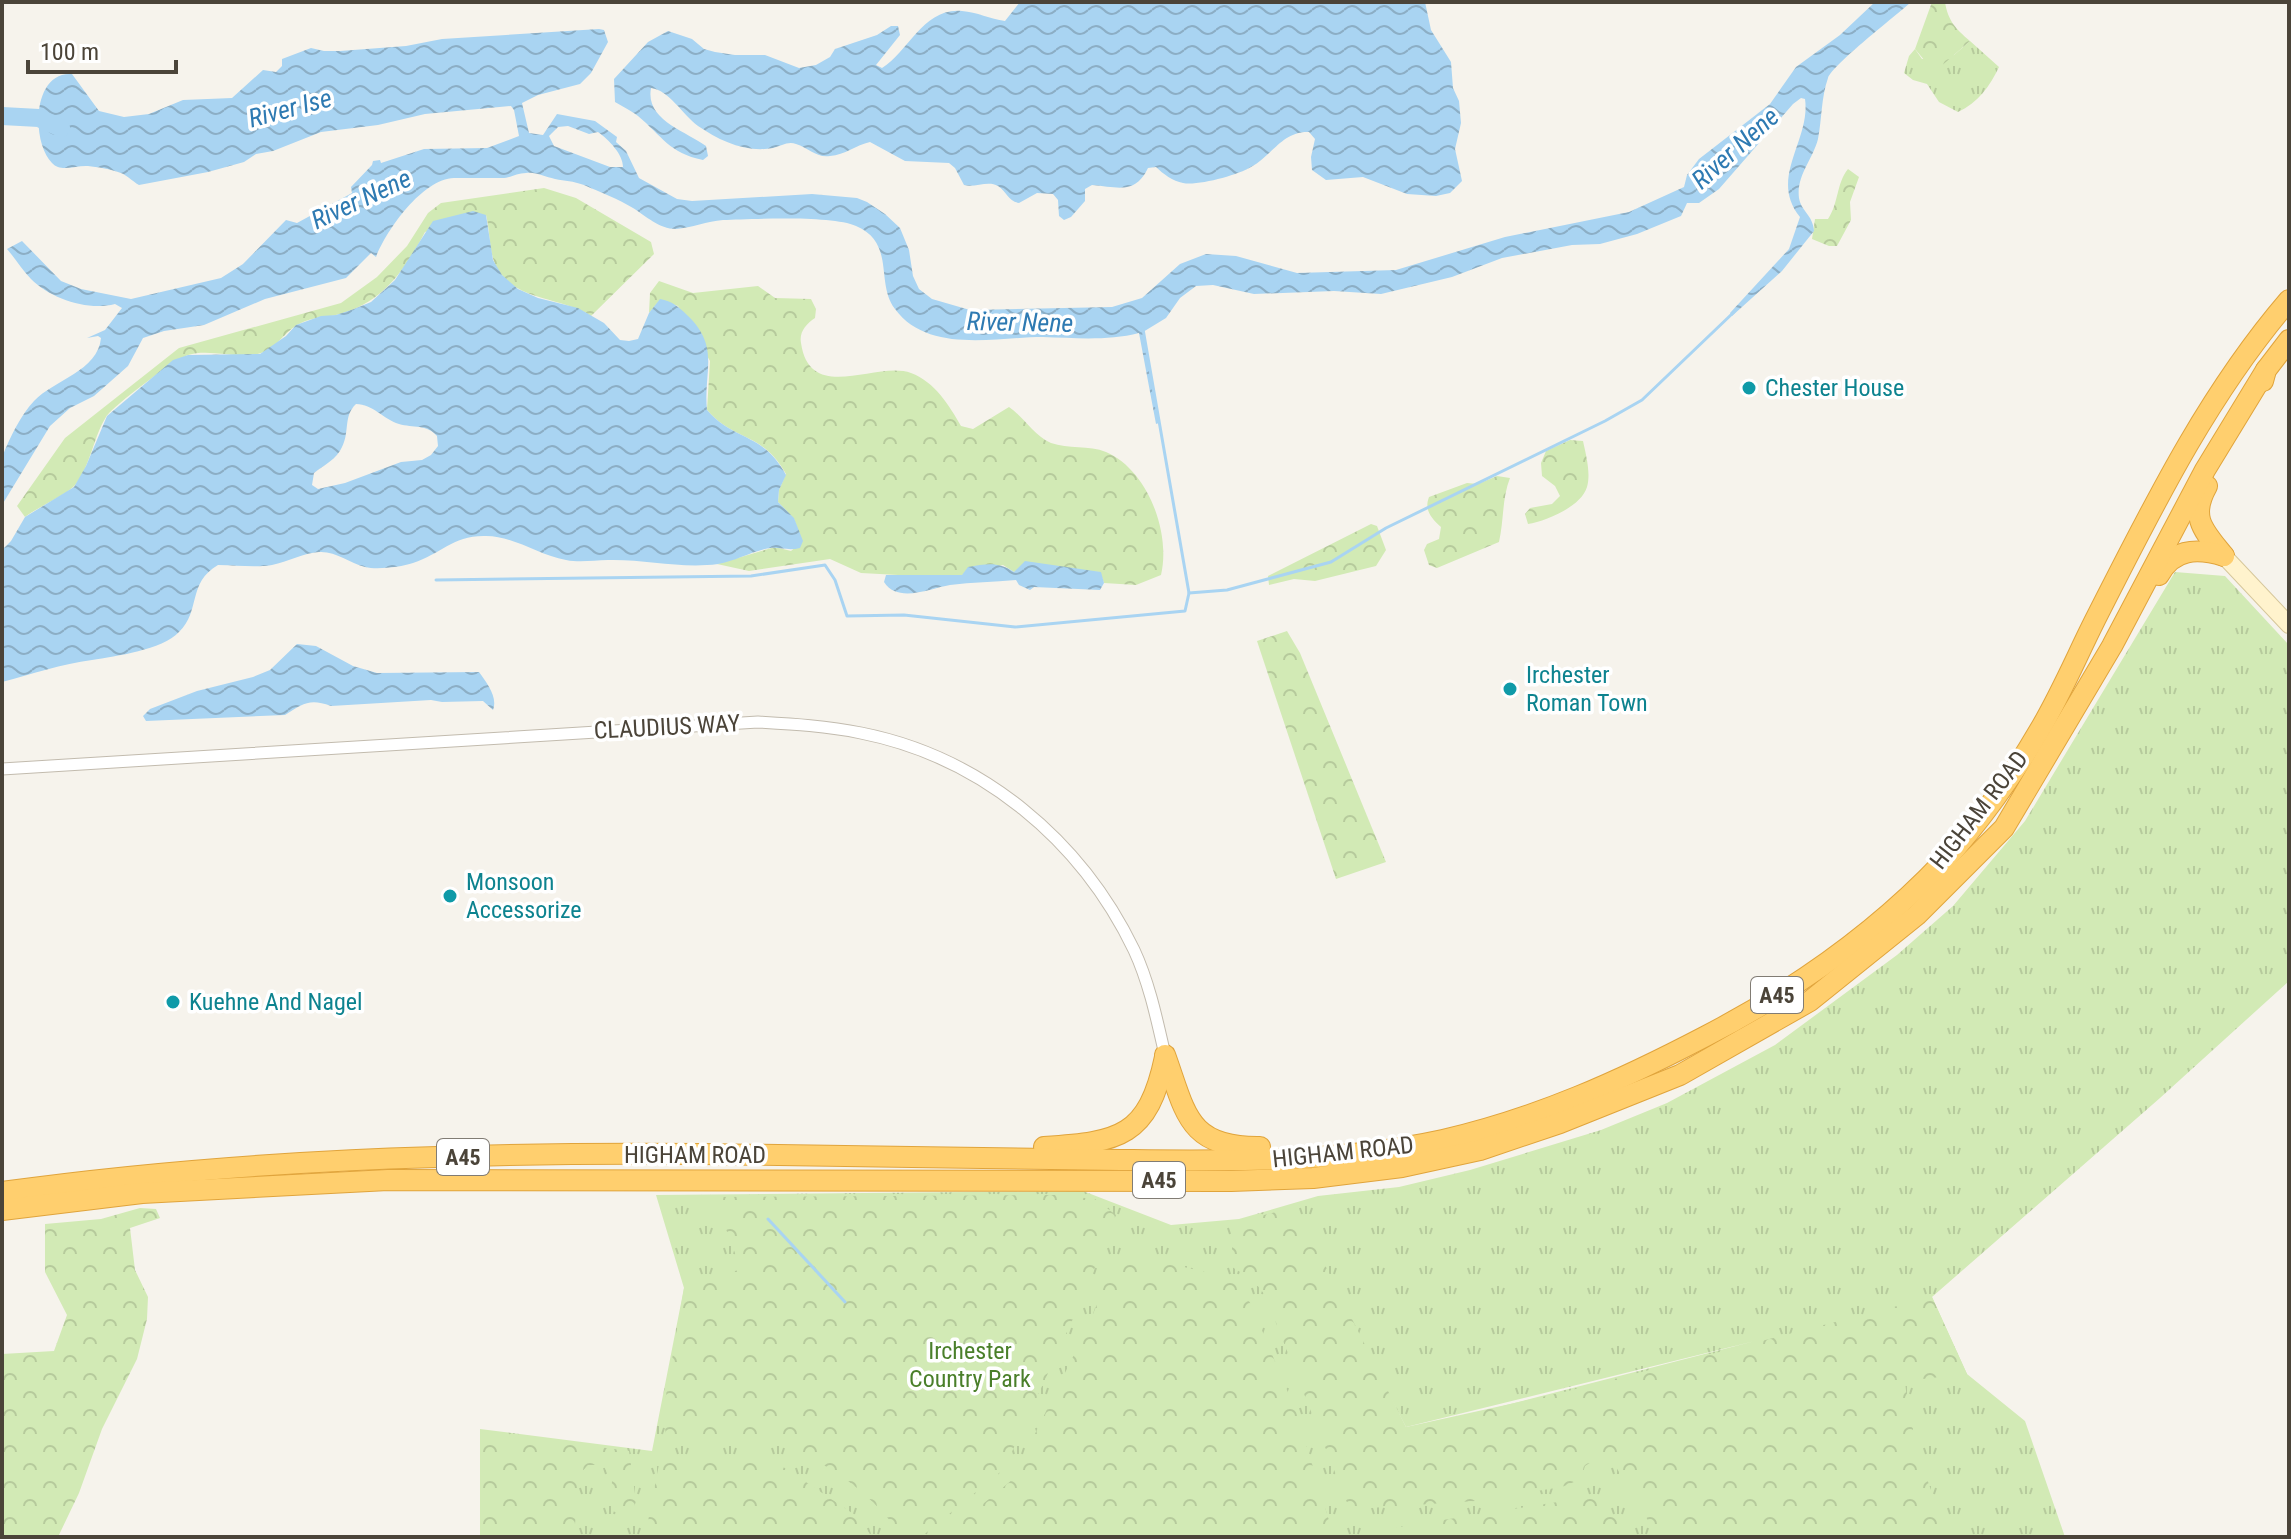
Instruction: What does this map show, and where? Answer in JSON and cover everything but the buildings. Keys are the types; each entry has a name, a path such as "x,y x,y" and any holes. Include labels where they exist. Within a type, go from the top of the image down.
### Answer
{"highway":[{"name":"HIGHAM ROAD","path":"2,1192 68,1183 278,1165 469,1157 700,1154 1229,1161 1330,1157 1435,1141 1500,1125 1566,1103 1620,1081 1738,1019 1805,978 1848,947 1943,861 1981,815 2039,732 2171,476 2229,375 2289,300"},
{"name":"A45","path":"2266,370 2289,340"},
{"name":"HIGHAM ROAD","path":"2,1210 142,1193 388,1180 1299,1179 1402,1167 1480,1150 1560,1123 1680,1075 1810,1001 1917,915 2004,828 2112,646 2205,470 2266,370"},
{"path":"2224,556 2204,532 2198,513 2199,502 2259,394 2266,370"},
{"path":"2112,646 2139,611 2162,568 2171,559 2196,549 2224,556"},
{"path":"1165,1055 1184,1109 1194,1126 1204,1135 1229,1147 1435,1141"},
{"path":"925,1158 1106,1142 1131,1128 1147,1112 1158,1091 1165,1055"}],"street":[{"path":"2224,556 2289,625"},
{"name":"CLAUDIUS WAY","path":"2,769 747,723 806,725 863,733 917,749 974,775 1023,808 1060,840 1101,893 1135,951 1155,1011 1165,1055"}],"green space":[{"path":"1932,2 1945,2 1953,24 1970,41 1939,68 1930,67 1915,49"},
{"path":"1970,41 1999,67 1983,93 1958,112 1939,102 1927,84 1913,80 1904,73 1909,56 1915,49 1922,59 1954,55"},
{"path":"1848,169 1859,177 1850,202 1851,220 1837,246 1829,246 1812,239 1815,219 1828,219"},
{"path":"544,188 576,198 651,242 654,254 591,316 525,292 503,276 493,258 486,215 425,232 391,283 355,309 304,321 261,353 197,353 170,365 106,417 85,468 72,488 25,517 17,506 65,438 179,348 341,303 377,277 407,246 428,213 441,203"},
{"path":"659,281 693,293 758,286 775,298 811,299 816,309 815,318 804,329 801,343 807,362 817,372 831,376 897,371 911,373 934,388 961,426 973,429 1009,407 1051,443 1106,452 1134,473 1153,504 1163,541 1161,575 1136,585 1104,583 1100,572 1020,568 1014,572 1003,565 962,575 935,577 861,573 830,559 749,571 717,564 775,547 791,551 802,541 794,519 778,502 786,474 777,461 768,451 728,428 707,410 710,361 678,306 660,300 649,313 650,293"},
{"path":"1570,440 1583,441 1588,464 1587,487 1570,507 1528,524 1525,514 1530,508 1552,504 1560,496 1555,486 1542,476 1541,463 1546,451"},
{"path":"1497,476 1510,478 1499,542 1437,568 1429,565 1424,550 1427,544 1439,539 1441,527 1429,514 1429,497"},
{"path":"1371,524 1377,526 1386,550 1376,566 1315,581 1294,579 1269,585 1268,576"},
{"name":"Irchester Country Park","path":"2175,572 2225,576 2289,645 2289,981 1932,1297 1967,1374 2025,1421 2065,1537 480,1537 480,1429 652,1451 684,1288 656,1195 1083,1191 1171,1225 1239,1219 1318,1196 1399,1187 1470,1170 1601,1130 1667,1103 1775,1045 1897,955 1953,906 2025,821","holes":["1755,1341 1406,1431 1386,1389 1406,1427"]},
{"path":"1287,631 1300,653 1386,862 1336,879 1257,641"},
{"name":"Irchester Country Park","path":"1055,1195 1095,1199 1116,1215 1083,1297 1004,1469 921,1537 903,1537 861,1491 828,1467 790,1450 760,1441 678,1440 666,1435 663,1413 684,1288 741,1269 714,1197"},
{"path":"1296,1207 1406,1427 1564,1392 1932,1297 1967,1374 1905,1381 1921,1460 1950,1537 1658,1537 1616,1467 1599,1457 1585,1466 1581,1479 1562,1487 1475,1501 1355,1509 1348,1505 1265,1295 1253,1280 1232,1267 1232,1223"},
{"path":"140,1208 156,1209 160,1218 130,1228 135,1270 148,1297 147,1319 137,1359 102,1429 79,1493 58,1537 2,1537 2,1354 54,1351 67,1315 45,1272 45,1224 101,1219"},
{"path":"1116,1255 1134,1255 1209,1273 1236,1284 1251,1304 1297,1414 1334,1537 943,1537 1018,1475 1090,1322"},
{"path":"483,1432 629,1451 636,1501 633,1511 617,1513 611,1510 612,1480 603,1465 588,1465 579,1475 574,1537 482,1537"},
{"path":"666,1456 768,1463 785,1468 858,1517 872,1537 645,1537 659,1464"},
{"path":"1596,1496 1605,1502 1627,1537 1359,1537 1360,1533"}],"water":[{"path":"1020,2 1425,2 1431,30 1451,62 1453,88 1459,101 1461,123 1455,149 1462,181 1450,193 1436,196 1407,194 1363,177 1326,180 1312,170 1315,139 1309,132 1284,140 1251,167 1218,179 1183,183 1168,177 1156,167 1148,168 1143,177 1131,186 1092,185 1085,189 1085,201 1071,217 1064,220 1059,216 1058,200 1053,194 1037,193 1019,203 994,184 964,185 949,163 905,161 870,142 841,154 825,156 793,143 763,149 734,144 698,126 664,93 651,88 651,99 660,116 706,146 708,156 703,160 691,157 667,143 638,116 615,102 614,79 648,42 668,31 692,39 704,49 735,55 765,55 799,68 816,65 830,57 835,49 877,35 891,26 898,26 900,35 876,65 882,68 937,16 962,11 1005,21"},
{"name":"River Nene","path":"1875,2 1911,2 1853,51 1828,78 1818,139 1802,175 1799,190 1800,202 1812,221 1814,231 1782,271 1732,316 1730,313 1789,249 1800,217 1791,202 1788,188 1805,114 1805,99 1801,98 1793,104 1719,189 1699,203 1687,203 1681,216 1637,234 1600,244 1572,245 1502,258 1452,277 1381,294 1334,291 1254,294 1213,285 1196,286 1180,298 1166,318 1143,332 1159,423 1156,424 1139,333 1103,338 964,340 925,332 909,323 895,309 889,299 881,253 876,242 856,226 829,220 771,219 723,220 676,229 658,224 633,208 584,185 537,174 505,178 454,178 430,187 418,197 397,221 376,257 371,253 346,278 265,299 204,325 164,331 143,338 128,366 94,396 70,408 50,426 2,505 3,455 20,419 42,394 92,359 101,338 87,338 105,330 122,308 115,304 93,306 59,298 31,279 7,249 22,241 61,281 81,289 131,299 221,278 243,264 286,220 297,223 352,193 351,187 373,161 380,160 381,163 424,149 487,148 519,136 511,106 425,114 378,125 321,132 273,151 256,154 244,162 139,185 124,174 111,170 88,166 64,168 52,163 41,140 39,110 49,84 59,76 72,74 99,111 124,117 149,114 183,100 232,98 263,70 276,72 282,66 282,59 311,48 340,51 406,46 442,39 604,30 608,42 591,73 580,84 538,95 522,103 529,133 543,135 557,114 595,121 617,137 616,142 626,151 639,178 677,199 692,201 812,194 857,198 867,202 900,228 909,250 913,276 919,289 932,299 970,310 1112,307 1142,298 1180,264 1206,254 1236,256 1297,273 1396,270 1505,237 1629,212 1684,187 1687,175 1699,159 1770,104 1796,67 1840,35","holes":["568,126 589,134 598,132 607,139 618,152 623,167 610,167 554,146 549,136 558,127"]},
{"path":"473,211 486,215 493,260 502,275 518,289 538,298 578,308 604,323 620,340 638,339 649,313 660,299 681,309 697,327 707,349 707,410 728,428 768,451 777,461 786,475 779,490 778,502 794,518 803,541 800,548 770,548 725,563 677,565 622,560 566,560 506,539 486,536 465,539 413,563 389,568 365,567 331,553 319,552 272,565 218,565 202,580 186,624 162,643 2,682 2,550 25,517 74,487 107,416 173,360 188,355 260,354 296,325 371,302 395,280 433,221","holes":["356,404 399,424 429,430 437,436 438,446 422,460 401,462 345,483 318,489 312,485 314,473 340,451 349,414"]},
{"path":"1025,561 1101,572 1104,583 1100,590 1034,587 1030,590 1016,580 950,585 906,593 890,589 884,582 886,575 962,575 968,567 986,564 1003,566 1014,572"},
{"path":"297,644 316,646 353,666 377,673 479,672 493,695 493,710 483,701 431,700 331,706 312,702 285,715 146,721 143,716 150,709 197,691 270,670"}],"waterway":[{"name":"River Ise","path":"2,116 39,118 61,128"},
{"path":"1189,593 1227,590 1331,562 1386,528 1605,421 1642,400 1734,312"},
{"path":"436,580 751,576 825,565 835,580 847,616 904,615 1015,627 1185,611 1189,593 1143,329"},
{"path":"768,1219 845,1302"}],"place":[{"name":"Chester House","path":"1749,388"},
{"name":"Irchester Roman Town","path":"1510,689"},
{"name":"Monsoon Accessorize","path":"450,896"},
{"name":"Kuehne And Nagel","path":"173,1002"}]}
